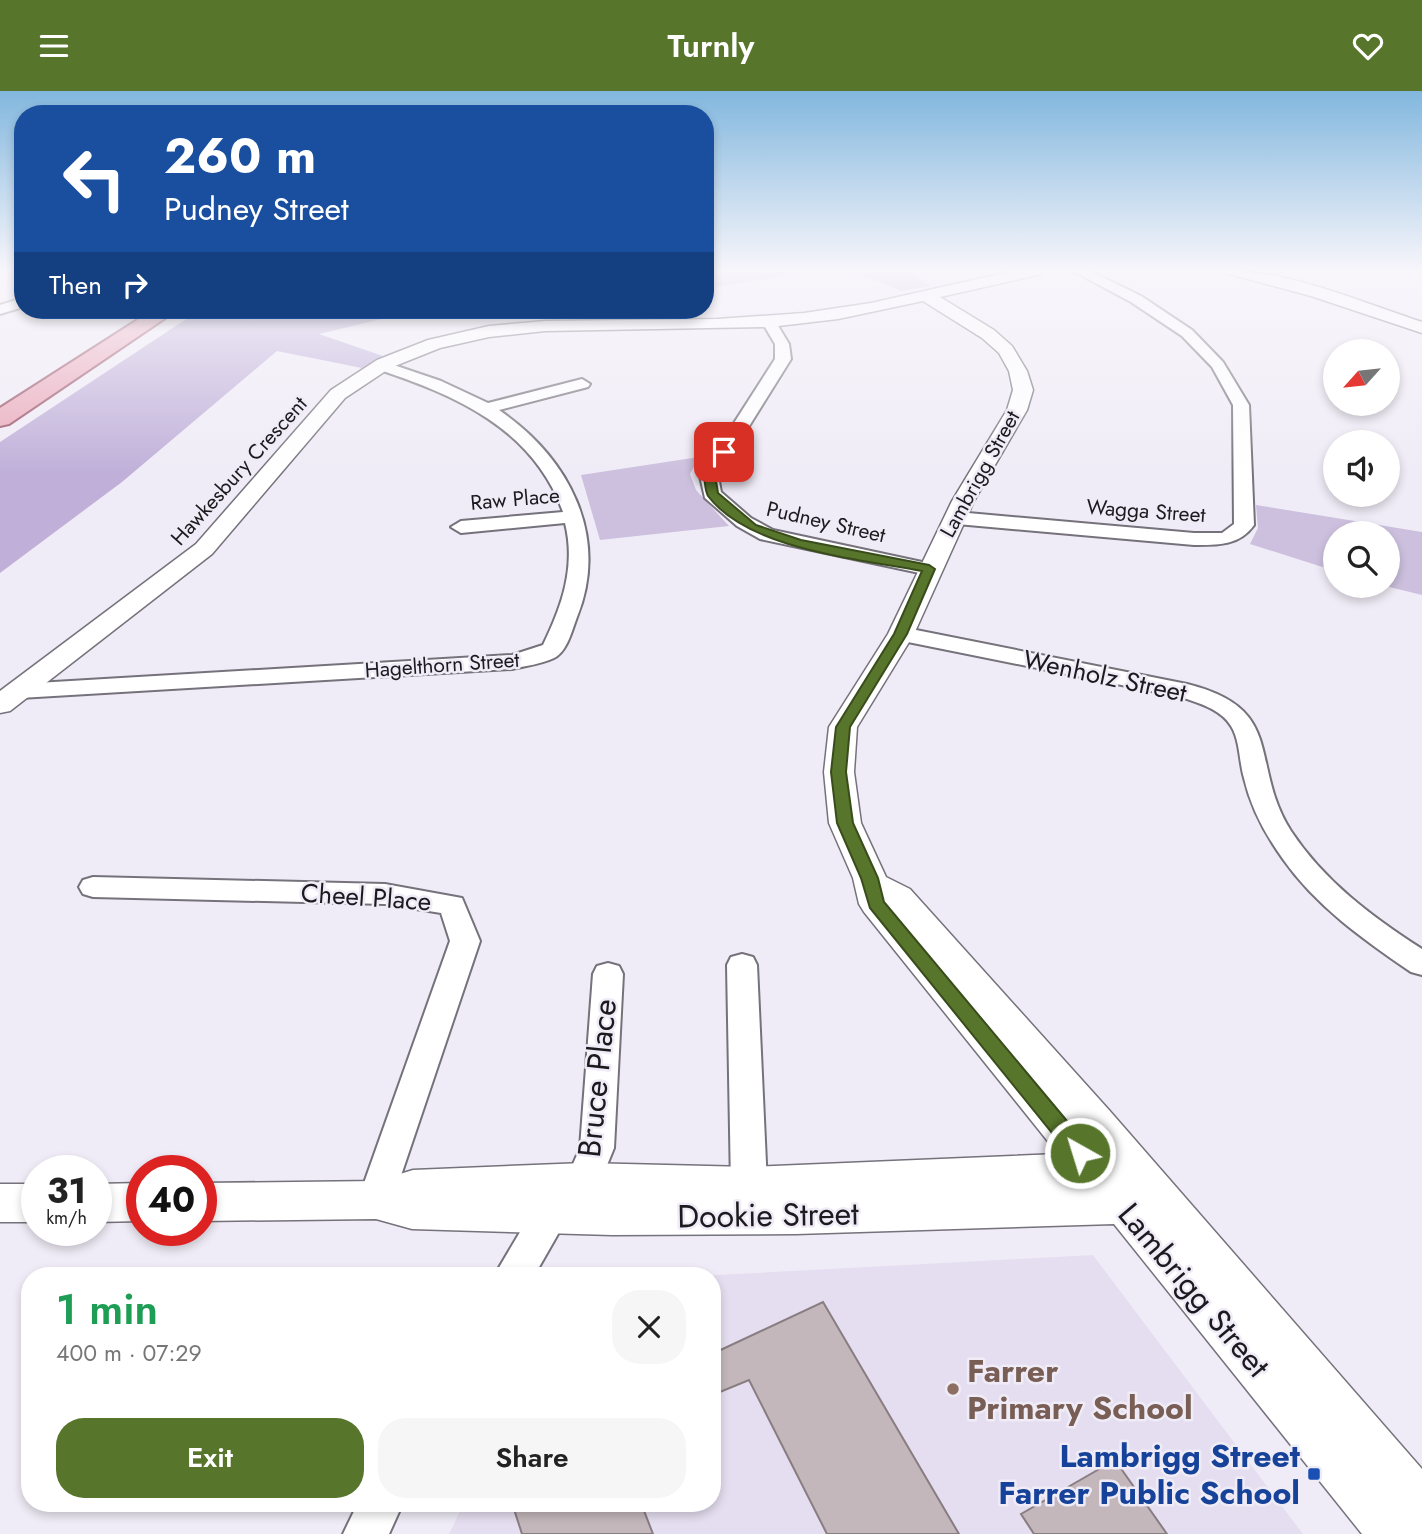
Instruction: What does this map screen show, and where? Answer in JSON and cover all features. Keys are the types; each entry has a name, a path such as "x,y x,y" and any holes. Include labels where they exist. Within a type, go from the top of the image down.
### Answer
{"main road":[{"path":"5,414 123,338"}],"street":[{"name":"Hawkesbury Crescent","path":"0,705 205,549 338,394 382,366 429,347 470,338"},
{"name":"Pudney Street","path":"779,338 782,344 783,359 709,475 712,494 744,522 767,535 799,544 929,569"},
{"name":"Lambrigg Street","path":"993,338 1006,350 1018,371 1023,390 1017,409 962,501 957,517 929,569 901,634 843,727 839,772 845,823 870,878 876,904 1128,1187 1422,1508"},
{"name":"Wagga Street","path":"957,517 1194,539 1228,537 1240,532 1244,525 1241,405 1218,365 1192,338"},
{"name":"Hagelthorn Street","path":"20,691 512,662 545,654 552,649 576,589 579,541 563,487 531,445 486,408 382,366"},
{"path":"486,408 582,384"},
{"name":"Raw Place","path":"461,527 573,517"},
{"name":"Wenholz Street","path":"901,634 1186,691 1229,710 1241,722 1248,735 1265,804 1280,834 1300,861 1349,912 1422,964"},
{"name":"Cheel Place","path":"93,887 386,894 452,905 465,941 376,1200"},
{"path":"742,965 749,1185"},
{"name":"Bruce Place","path":"584,1181 597,1148 608,974"},
{"path":"518,1267 549,1216 584,1181"},
{"name":"Dookie Street","path":"217,1202 376,1200 413,1189 584,1181 749,1185 1128,1187"},
{"name":"Lambrigg Street","path":"1128,1187 1396,1534"},
{"name":"Dookie Street","path":"376,1200 412,1210 549,1216 751,1217 1128,1187"},
{"path":"0,1203 21,1203"},
{"path":"365,1534 377,1512"}],"shaded area":[{"path":"157,338 332,338 383,356 362,368 277,351 122,482 0,573 0,442"},
{"path":"699,457 690,474 696,490 729,526 600,540 581,475"},
{"path":"1256,505 1354,521 1323,521 1323,567 1250,544 1258,528"},
{"path":"1400,528 1422,532 1422,595 1400,590"},
{"name":"Farrer Primary School","path":"1093,1255 1303,1534 449,1534 460,1512 721,1512 721,1275"}],"building":[{"path":"823,1302 959,1534 827,1534 749,1380 721,1392 721,1350"},
{"path":"1115,1460 1167,1534 1034,1534 1021,1514"},
{"path":"515,1512 644,1512 653,1534 522,1534"}],"place":[{"name":"Farrer Primary School","path":"953,1389"},
{"name":"Lambrigg Street Farrer Public School","path":"1314,1474"}],"route":[{"path":"724,452 709,475 712,494 752,528 799,544 929,569 901,634 843,727 839,772 845,823 870,878 876,904 1080,1153"}]}
